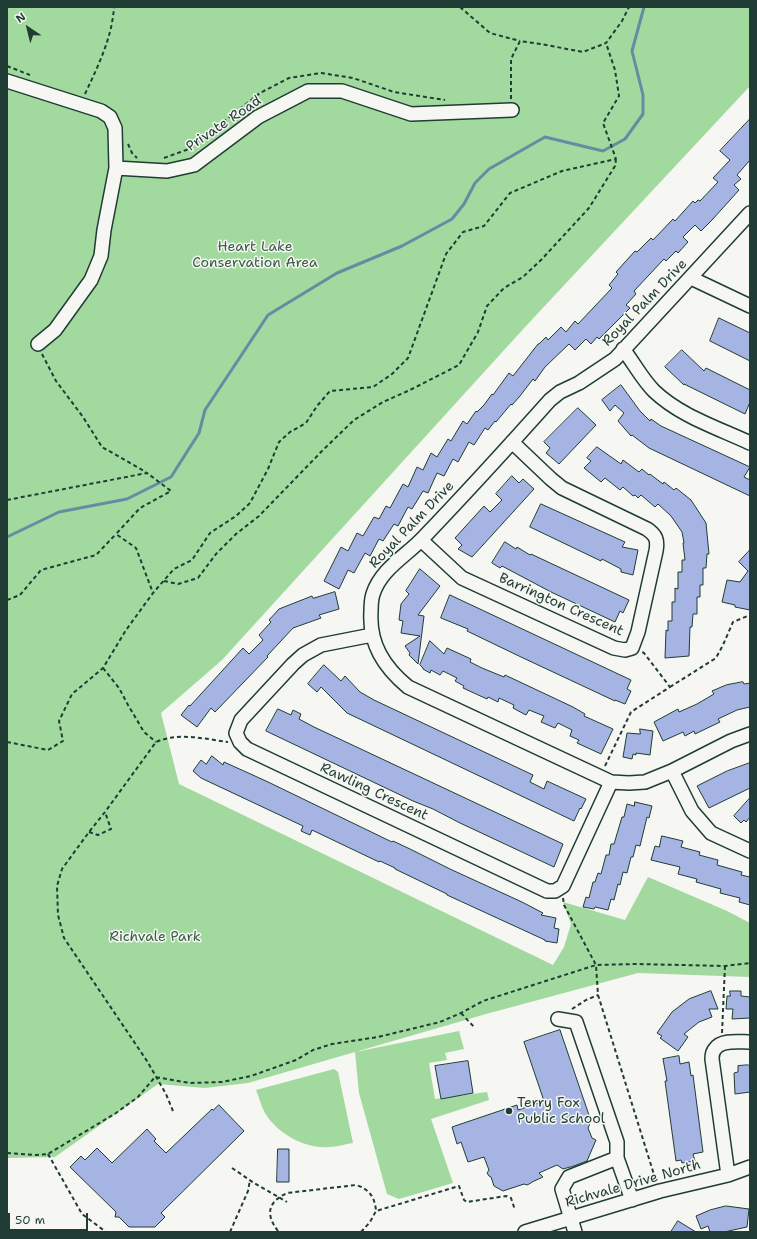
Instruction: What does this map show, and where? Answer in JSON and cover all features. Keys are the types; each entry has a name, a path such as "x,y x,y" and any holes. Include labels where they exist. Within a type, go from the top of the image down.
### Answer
{"street":[{"path":"7,81 101,111 110,117 116,139 116,168 104,230 102,256 91,280 55,330 38,344"},
{"name":"Private Road","path":"116,168 167,170 194,164 258,117 308,91 342,91 411,114 512,110"},
{"name":"Royal Palm Drive","path":"750,213 615,359 579,383 560,392 550,400 421,540 390,567 373,594 370,619 372,635 377,649 396,677 408,687 610,782 645,782 672,771 731,741 750,734"},
{"path":"691,278 750,306"},
{"path":"623,349 653,390 668,403 687,414 750,443"},
{"name":"Barrington Crescent","path":"421,540 462,578 614,648 625,650 632,648 638,632 658,542 654,534 647,529 562,488 551,480 512,442"},
{"path":"237,736 236,733 241,720 303,655 321,645 372,635"},
{"name":"Rawling Crescent","path":"237,736 240,742 247,749 547,891 555,891 563,886"},
{"path":"672,771 692,811 711,834 750,851"},
{"path":"563,886 610,782"},
{"path":"558,1019 576,1022 617,1142 617,1158 632,1200"},
{"path":"728,1175 712,1059 715,1049 722,1044 750,1042"},
{"path":"575,1232 562,1189 569,1177 617,1158"},
{"name":"Richvale Drive North","path":"525,1232 660,1191 728,1175 750,1167"}],"path":[{"path":"84,95 103,57 113,19 114,7"},
{"path":"460,7 490,33 520,41"},
{"path":"164,581 178,584 198,578 221,549 236,534 259,516 354,420 383,402 423,384 459,365 478,332 487,306 504,288 522,277 542,260 589,208 616,166 616,159 603,123 619,96 615,70 606,43"},
{"path":"7,742 48,750 63,741 59,721 72,694 103,668 126,630 152,593 174,569 192,560 210,533 236,516 250,502 268,469 280,442 290,432 306,423 317,406 330,391 373,387 392,374 408,358 446,254 463,232 484,226 510,193 562,171 616,159"},
{"path":"7,600 20,595 41,570 96,555 140,508 171,491 147,473 102,447 83,417 56,381 38,344"},
{"path":"7,500 147,473"},
{"path":"116,534 136,548 152,593"},
{"path":"603,771 608,756 631,712 716,658 733,622 750,615"},
{"path":"632,648 644,653 670,687"},
{"path":"103,668 119,688 144,732 156,742"},
{"path":"172,1110 166,1094 147,1061 64,938 58,916 57,886 62,869 156,742 166,737 180,736 230,742 237,736"},
{"path":"105,812 112,832"},
{"path":"89,832 98,835 111,829"},
{"path":"563,886 564,906 596,965 598,995 660,1191"},
{"path":"155,1077 190,1083 222,1082 251,1076 296,1060 313,1050 332,1044 378,1037 440,1022 461,1014 483,1001 596,965 637,964 724,966 750,963"},
{"path":"722,1044 724,966"},
{"path":"558,1019 586,1000 598,995"},
{"path":"461,1014 474,1027"},
{"path":"7,1153 36,1155 48,1154 116,1113 138,1097 155,1077"},
{"path":"48,1154 82,1214 106,1232"},
{"path":"232,1168 287,1202"},
{"path":"230,1232 248,1192 250,1180"},
{"path":"278,1231 272,1224 270,1210 278,1197 287,1192 356,1184 364,1187 371,1194 376,1211 370,1222 361,1232"},
{"path":"376,1211 459,1186 464,1200 467,1202 506,1196 511,1198 516,1210"}],"green space":[{"name":"Heart Lake Conservation Area","path":"7,7 750,7 750,86 526,326 222,660 161,713 179,784 553,965 564,947 571,924 563,902 625,920 648,877 727,911 750,923 750,977 638,973 486,1014 248,1083 205,1088 158,1084 55,1157 7,1158"},
{"path":"459,1031 464,1049 445,1053 447,1060 429,1063 435,1099 487,1092 489,1100 431,1119 453,1183 399,1199 387,1194 359,1093 355,1052"},
{"path":"334,1069 338,1072 353,1143 335,1147 320,1147 302,1143 285,1134 270,1121 262,1107 256,1090"}],"building":[{"path":"750,119 750,160 737,175 741,179 734,185 739,190 712,220 701,231 695,225 683,237 688,242 678,253 676,251 666,261 664,259 634,291 636,294 626,305 630,308 599,339 597,337 591,344 586,339 575,350 569,344 545,367 535,381 533,379 520,396 488,430 485,428 474,445 469,442 458,462 453,459 444,476 437,473 428,493 423,491 412,509 408,507 398,526 394,524 383,541 379,539 370,556 365,553 354,573 348,570 339,589 324,581 341,547 348,551 357,533 363,536 374,517 379,519 386,506 390,508 403,484 408,487 417,467 423,470 431,453 437,457 448,439 451,441 463,421 467,424 476,411 477,412 484,405 492,394 493,395 509,373 513,376 538,344 546,337 548,340 561,327 566,332 575,321 578,324 612,288 609,285 618,274 616,272 635,251 637,252 651,238 653,240 673,219 675,221 693,201 695,203 698,200 700,201 718,182 713,178 730,160 720,151"},
{"path":"719,318 750,333 750,361 710,341"},
{"path":"682,350 704,371 706,368 750,390 750,402 745,414 684,385 665,367"},
{"path":"621,385 640,411 650,421 651,419 661,426 750,467 744,477 750,480 750,496 649,448 632,435 631,436 618,421 624,413 615,405 610,411 602,400"},
{"path":"578,408 596,425 559,464 546,453 550,448 544,442"},
{"path":"597,447 621,464 623,460 639,472 642,469 663,484 664,482 674,490 676,488 691,500 706,523 709,554 707,554 706,568 703,568 703,585 700,585 700,597 697,597 697,614 693,614 692,627 690,627 689,656 665,658 666,630 668,631 668,621 672,621 672,602 675,602 675,588 678,589 678,572 682,572 682,560 685,560 682,532 671,516 658,504 655,507 641,495 638,498 635,495 633,496 623,487 620,490 605,478 601,482 584,468 591,461 587,458"},
{"path":"512,476 519,483 523,479 534,489 472,557 458,549 462,545 455,538 484,506 490,512 502,500 496,494"},
{"path":"541,504 625,542 622,547 638,550 633,575 621,572 621,569 602,559 601,561 530,527"},
{"path":"505,542 516,549 517,547 530,555 531,554 629,600 623,613 620,611 615,622 551,592 502,566 500,568 492,563"},
{"path":"750,550 750,610 735,607 735,605 722,602 727,580 740,582 748,571 739,562"},
{"path":"420,569 440,586 418,615 424,616 418,664 409,655 410,653 405,646 420,636 401,633 403,621 399,620 401,604 409,594 406,591"},
{"path":"335,592 339,609 319,615 321,618 293,628 267,656 268,657 215,712 211,708 197,727 181,715 243,648 249,654 263,640 259,635 271,622 269,620 279,609 312,596 313,598"},
{"path":"450,595 631,680 627,689 631,691 625,704 615,701 467,631 468,629 441,618"},
{"path":"430,641 444,654 447,648 471,659 470,662 482,668 504,677 505,675 573,707 585,714 584,716 613,729 601,754 577,743 579,740 570,736 572,730 558,723 555,728 541,722 544,716 529,710 526,715 513,708 514,705 499,698 498,702 488,697 487,699 463,688 464,686 455,681 457,678 443,671 440,675 431,670 430,673 423,669 420,665"},
{"path":"324,665 341,681 345,676 360,692 374,700 533,775 530,782 544,789 547,781 586,799 574,821 347,713 321,687 317,692 308,684"},
{"path":"743,682 744,684 750,683 750,707 737,710 718,719 720,722 695,734 694,731 685,736 683,732 663,741 654,722 678,709 679,712 697,704 714,694 712,691 726,685"},
{"path":"278,709 291,715 293,710 301,714 299,719 314,727 563,844 554,867 266,731"},
{"path":"640,729 653,731 650,755 636,753 636,755 633,754 632,759 623,757 627,733 640,734"},
{"path":"212,756 223,765 224,762 266,781 392,842 393,841 522,902 543,913 541,915 556,918 554,928 559,929 557,943 545,941 447,895 395,868 380,861 379,862 312,830 310,835 301,831 303,826 201,778 193,771 201,760 206,764"},
{"path":"750,763 750,788 709,808 697,786 727,771"},
{"path":"750,798 750,817 746,822 744,820 741,823 734,816"},
{"path":"635,802 652,806 649,818 647,817 640,846 636,845 627,873 623,872 614,900 611,899 608,910 595,907 594,909 583,907 586,897 589,898 593,882 595,882 598,873 601,874 606,855 609,855 611,844 614,844 627,804 634,806"},
{"path":"662,836 683,841 681,847 700,852 699,855 718,860 717,865 742,872 741,875 750,877 750,905 739,902 740,898 720,893 721,889 696,882 697,879 678,874 680,867 651,860 655,846 659,847"},
{"path":"711,991 718,1009 709,1009 712,1017 699,1022 684,1034 688,1037 678,1051 660,1038 662,1036 657,1033 672,1012 689,999"},
{"path":"730,991 741,991 741,996 750,997 750,1018 732,1019 733,1009 726,1009 727,996 730,996"},
{"path":"560,1030 591,1121 588,1128 592,1138 596,1140 587,1161 563,1169 557,1165 539,1173 543,1177 527,1185 524,1184 503,1191 494,1186 491,1177 487,1173 489,1170 484,1157 468,1162 461,1142 457,1144 452,1127 517,1105 518,1110 544,1101 524,1042"},
{"path":"679,1056 680,1064 689,1062 691,1076 693,1075 703,1152 693,1154 695,1161 682,1163 681,1160 676,1161 663,1059"},
{"path":"468,1061 473,1093 441,1099 435,1066"},
{"path":"738,1066 750,1066 750,1092 735,1094 734,1073 738,1072"},
{"path":"219,1105 244,1131 161,1213 165,1217 155,1227 129,1227 119,1217 115,1217 116,1212 70,1167 81,1156 85,1160 97,1148 112,1163 147,1129 156,1139 154,1141 166,1153 212,1109 213,1110"},
{"path":"278,1149 289,1149 289,1182 277,1182"},
{"path":"726,1206 749,1209 747,1227 724,1232 710,1232 708,1226 701,1229 696,1216 710,1210"},
{"path":"678,1221 696,1232 671,1232"}],"waterway":[{"path":"7,537 59,512 127,499 171,477 199,433 205,410 268,315 337,273 402,246 452,219 464,204 475,183 489,169 545,137 603,151 625,139 643,114 643,95 632,51 644,7"}],"place":[{"name":"Terry Fox Public School","path":"509,1111"}],"park label":[{"name":"Richvale Park","path":"155,937"}]}
